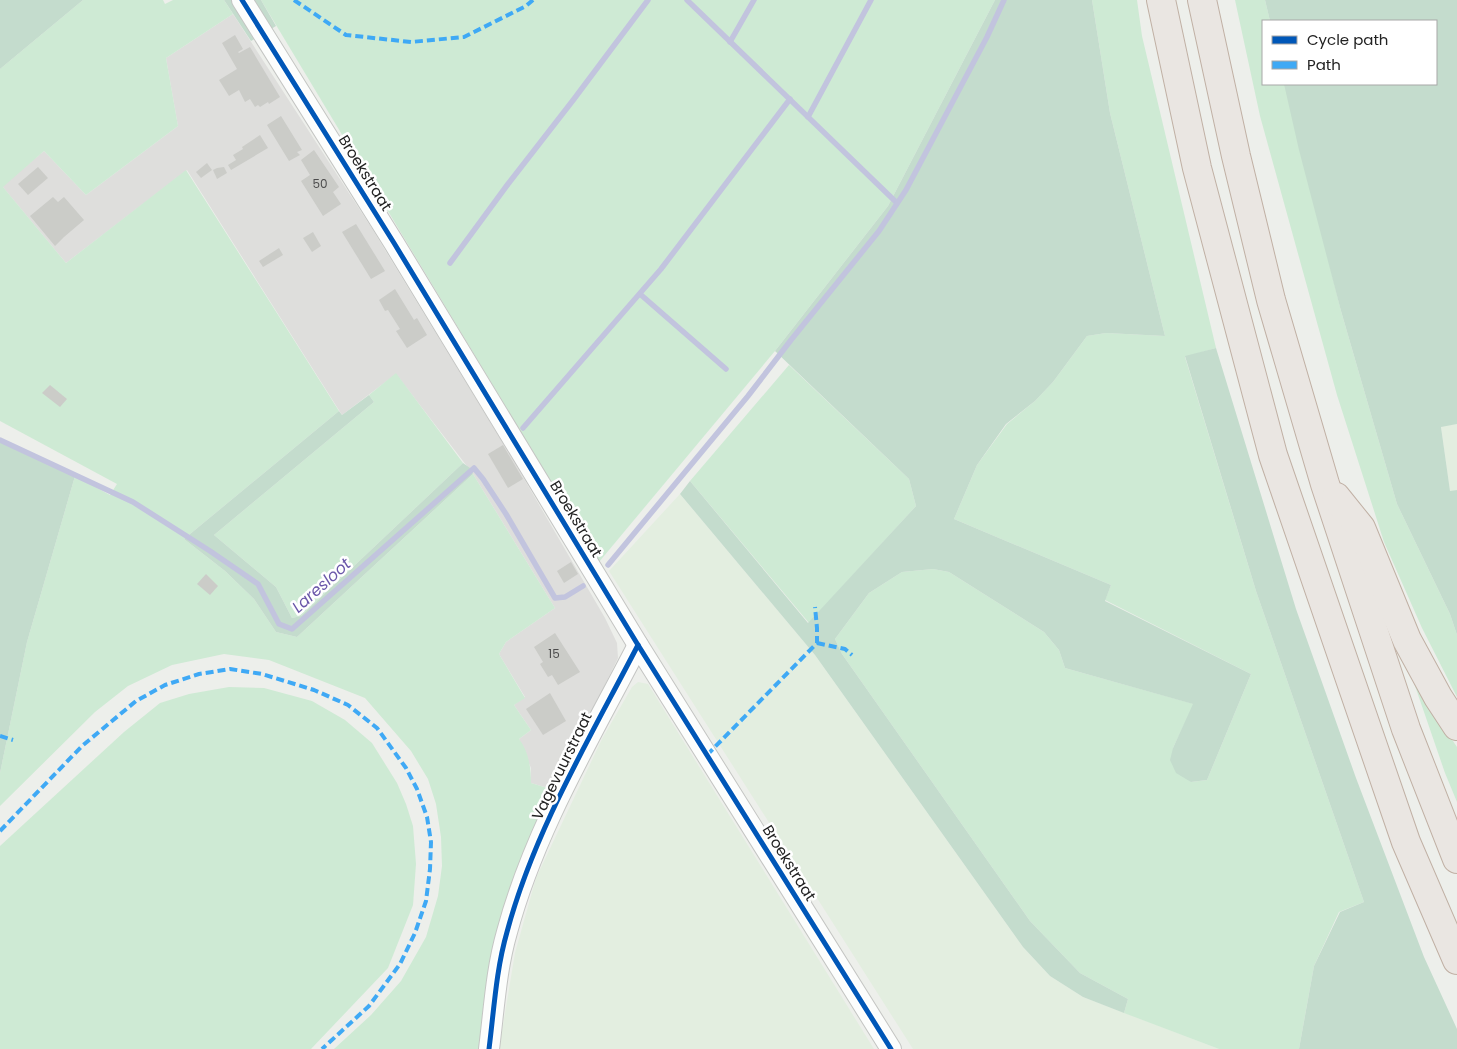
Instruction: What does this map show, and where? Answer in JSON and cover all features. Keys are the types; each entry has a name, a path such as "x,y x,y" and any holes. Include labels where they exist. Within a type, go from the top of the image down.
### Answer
{"highway":[{"path":"1161,0 1197,168 1273,455 1406,842 1457,960"},
{"path":"1202,0 1236,156 1271,300 1325,484 1406,729 1457,859"},
{"path":"1325,484 1361,528 1407,640 1438,697 1457,726"}],"street":[{"name":"Broekstraat","path":"242,0 394,243 638,646 891,1049"},
{"name":"Vagevuurstraat","path":"489,1049 503,950 527,871 578,760 638,646"}],"shaded area":[{"path":"233,14 371,227 509,453 605,618 617,643 618,658 554,790 531,783 531,768 519,739 531,730 514,705 525,697 499,654 506,642 555,608 473,474 396,374 342,415 187,170 66,263 2,186 44,151 86,195 178,126 166,58"}],"green space":[{"path":"0,0 83,0 0,69"},
{"path":"83,0 163,0 165,4 173,0 224,0 233,14 166,58 178,126 86,195 44,151 3,187 66,263 186,170 339,411 184,539 225,571 254,599 276,632 297,637 473,474 555,608 506,642 499,654 525,698 514,705 531,730 519,739 529,760 531,783 554,790 481,1049 334,1049 371,1015 401,981 426,937 438,896 442,866 441,837 436,804 428,779 411,751 365,698 269,660 224,654 172,665 128,686 95,712 0,806 0,773 27,642 75,476 110,495 117,484 0,421 0,69"},
{"path":"224,0 261,0 276,26 251,41"},
{"path":"261,0 995,0 888,206 775,351 599,562"},
{"path":"995,0 1092,0 1110,113 1165,336 1106,333 1087,336 1053,382 1035,401 1006,424 977,465 954,519 1111,585 1105,601 1251,674 1207,780 1191,782 1176,773 1170,760 1173,748 1193,704 1065,668 1059,650 1044,632 949,572 933,569 902,572 869,593 835,639 842,654 1030,921 1080,973 1128,999 1124,1013 1083,997 1050,976 1023,947 815,655 680,494 690,481 808,623 916,506 909,479 775,351 888,206"},
{"path":"1092,0 1137,0 1142,36 1216,348 1185,357 1256,591 1364,902 1339,912 1314,966 1299,1049 1219,1049 1124,1013 1128,999 1080,973 1030,921 842,654 835,639 869,593 902,572 933,569 949,572 1044,632 1059,650 1065,668 1194,704 1173,748 1191,782 1207,780 1251,674 1105,600 1111,585 954,519 977,465 1007,424 1035,401 1053,382 1087,336 1106,333 1165,336 1110,113"},
{"path":"1235,0 1265,0 1270,20 1262,20 1262,85 1285,85 1341,311 1397,504 1450,614 1457,635 1457,697 1422,628 1384,542 1337,395 1260,116"},
{"path":"1265,0 1457,0 1457,424 1441,427 1450,491 1457,490 1457,635 1450,614 1397,504 1341,311 1299,150 1284,85 1437,85 1437,20 1270,20"},
{"path":"1216,348 1296,609 1356,778 1424,957 1457,1029 1457,1049 1299,1049 1314,966 1340,912 1364,902 1256,591 1185,356"},
{"path":"789,365 909,479 916,506 809,623 690,481"},
{"path":"396,373 463,463 301,616 292,618 276,587 214,535 374,402 369,395"},
{"path":"369,395 374,402 214,535 276,587 292,618 301,616 463,463 470,468 473,474 297,637 276,632 254,599 225,571 184,539 339,411 342,415"},
{"path":"1457,424 1457,490 1450,492 1441,426"},
{"path":"0,439 75,476 27,642 0,773"},
{"path":"680,494 815,655 1023,947 1050,976 1083,997 1219,1049 913,1049 609,571"},
{"path":"1415,678 1433,712 1457,747 1457,802 1413,680"},
{"path":"638,682 648,684 874,1049 499,1049 515,953 536,878 602,739 632,687"},
{"path":"229,687 264,688 312,701 345,720 372,743 397,783 413,826 416,864 413,905 388,968 311,1049 0,1049 0,846 124,732 160,703 189,694"}],"building":[{"path":"235,35 243,49 238,52 250,47 280,97 269,104 268,102 260,107 258,105 255,107 250,99 245,102 239,90 229,96 219,80 237,69 222,43"},
{"path":"281,116 302,150 297,152 300,155 289,161 267,125"},
{"path":"260,135 268,148 231,170 228,165 236,160 233,155"},
{"path":"314,150 339,187 333,192 341,204 323,216 301,181 310,175 301,160"},
{"path":"207,163 212,170 201,178 196,172"},
{"path":"38,167 48,178 28,195 18,184"},
{"path":"224,167 227,173 217,179 213,170"},
{"path":"53,197 58,202 64,197 84,220 55,246 30,216"},
{"path":"356,224 385,271 371,279 342,232"},
{"path":"313,232 321,246 312,252 303,238"},
{"path":"279,248 283,255 263,267 259,261"},
{"path":"395,289 414,320 417,318 427,335 407,348 396,331 400,329 388,310 385,311 379,300"},
{"path":"50,385 67,399 60,407 42,393"},
{"path":"503,445 523,479 508,488 488,454"},
{"path":"571,562 578,574 564,583 557,571"},
{"path":"206,574 218,586 210,595 197,584"},
{"path":"555,633 580,672 558,685 552,675 548,677 540,664 543,662 534,647"},
{"path":"550,693 566,721 543,735 526,709"}],"waterway":[{"path":"450,263 648,0"},
{"path":"687,0 897,203"},
{"path":"730,42 754,0"},
{"path":"808,117 871,0"},
{"path":"608,565 748,396 879,231 906,190 987,37 1004,0"},
{"path":"523,428 661,269 790,99"},
{"path":"640,294 726,369"},
{"name":"Laresloot","path":"0,440 133,502 210,551 258,584 279,624 292,629 474,468 506,514 555,598 565,597 583,586"}],"marked path":[{"path":"294,0 346,35 411,42 464,37 526,6 533,0"},
{"path":"707,755 817,643 815,607"},
{"path":"817,643 845,649 852,655"},
{"path":"0,831 82,746 136,701 165,685 199,674 230,669 262,674 314,690 348,705 377,728 406,768 417,789 427,817 431,842 430,869 426,901 415,933 400,964 369,1006 322,1049"},
{"path":"0,736 13,740"}],"cycle path":[{"path":"242,0 394,243 638,645 891,1049"},
{"path":"489,1049 500,961 518,894 548,821 638,645"}]}
